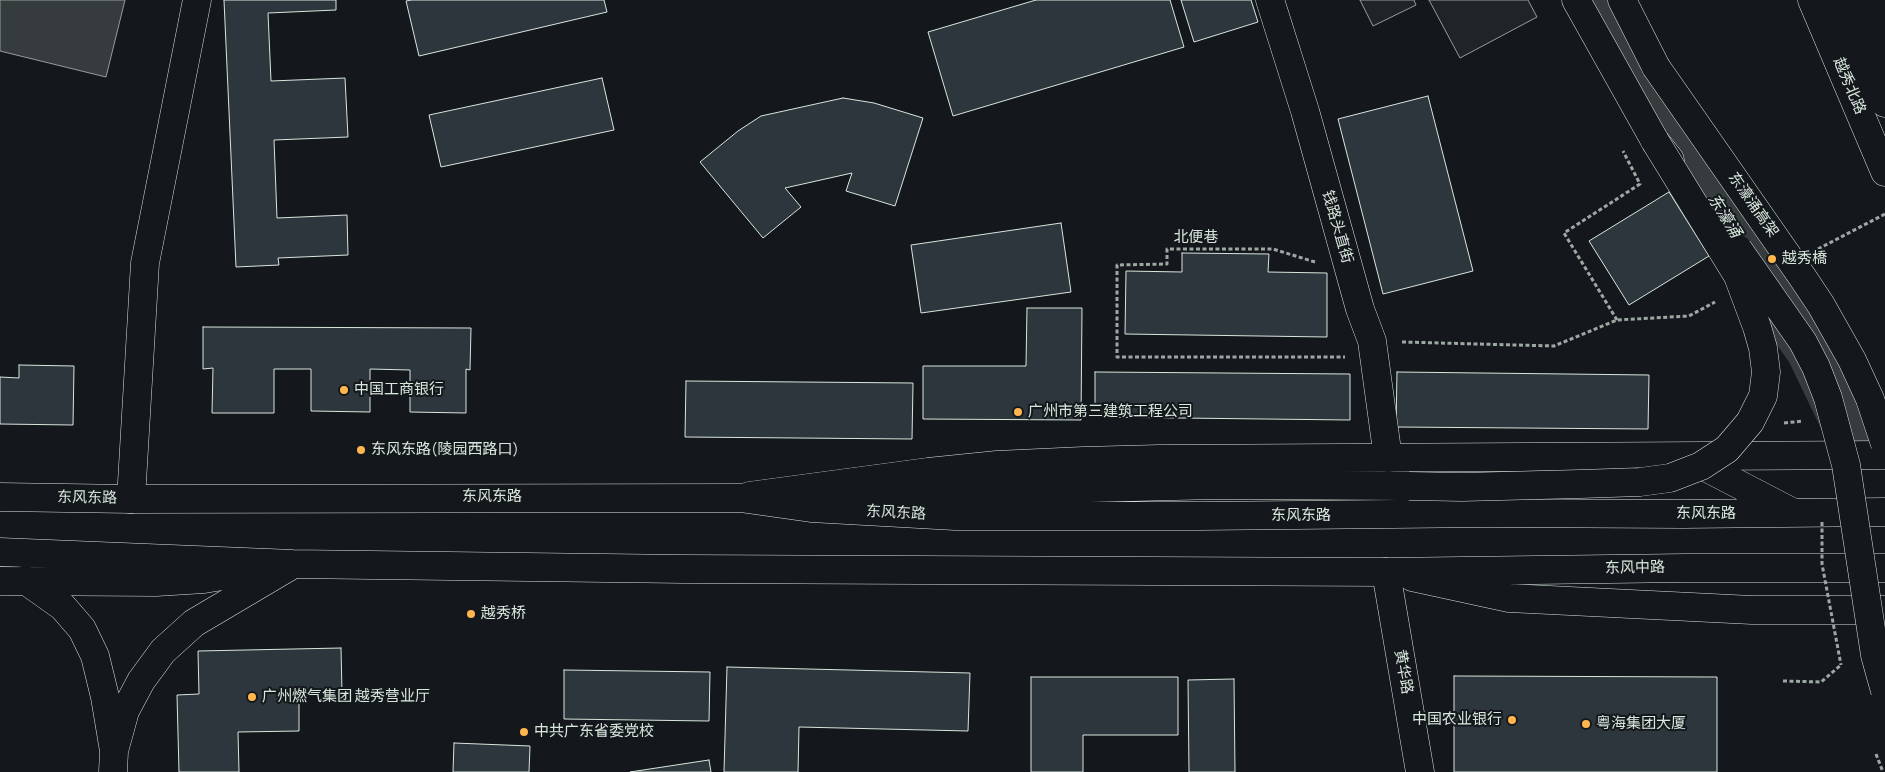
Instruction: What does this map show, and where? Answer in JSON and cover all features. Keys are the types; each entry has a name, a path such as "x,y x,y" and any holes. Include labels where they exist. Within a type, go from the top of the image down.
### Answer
{"main road":[{"path":"131,499 144,262 198,0"},
{"name":"钱路头直街","path":"1270,0 1305,111 1360,309 1373,349 1388,458"},
{"path":"740,498 1207,485 1462,486 1580,484 1640,482 1670,478 1701,466 1727,449 1750,422 1762,396 1766,372 1763,348 1738,276 1655,141 1576,0"},
{"path":"1598,0 1602,20 1623,63 1727,234"},
{"name":"东濠涌高架","path":"1622,0 1656,67 1803,278 1833,326 1870,399 1885,444"},
{"path":"1641,0 1644,26 1656,67"},
{"name":"越秀北路","path":"1812,0 1885,172"},
{"path":"1841,0 1885,103"},
{"path":"1856,0 1885,67"},
{"path":"1876,0 1885,20"},
{"path":"1655,141 1727,234 1803,342 1816,367 1828,398 1846,465 1875,655 1885,691"},
{"path":"740,498 857,480 997,465 1158,459 1885,455"},
{"path":"1686,457 1794,513 1885,512"},
{"name":"东风东路","path":"0,497 131,499 740,498 811,508 955,516 1794,513"},
{"path":"0,552 294,564 684,570 1386,572 1509,598 1752,610 1885,610"},
{"path":"13,581 156,582 204,579 294,564"},
{"path":"114,761 125,712 141,681 162,651 194,623 294,564"},
{"name":"东风中路","path":"1386,572 1685,568 1885,568"},
{"name":"黄华路","path":"1386,572 1420,772"},
{"path":"13,581 63,607 82,629 95,656 105,697 114,761"}],"path":[{"path":"1617,320 1564,233 1640,184 1622,149"},
{"path":"1811,252 1885,214"},
{"name":"北便巷","path":"1350,271 1273,250 1167,249 1167,264 1117,265 1117,357 1373,349"},
{"path":"1373,349 1554,346 1617,320 1689,316"},
{"path":"1783,681 1821,682 1841,665"},
{"path":"1876,754 1883,772"}],"shaded area":[{"path":"0,0 125,0 106,77 0,51"},
{"path":"1360,0 1414,0 1416,5 1373,26"},
{"path":"1429,0 1528,0 1537,17 1460,58"}],"building":[{"path":"224,0 336,0 336,10 268,13 271,81 345,78 348,137 274,140 277,218 347,215 348,255 278,258 279,265 236,267"},
{"path":"604,0 607,12 419,56 406,1"},
{"path":"1036,0 1170,0 1184,47 953,116 928,32"},
{"path":"1181,0 1251,0 1258,22 1194,42"},
{"path":"602,78 614,130 441,167 429,115"},
{"path":"1428,96 1473,271 1383,294 1338,119"},
{"path":"843,98 874,103 923,118 895,206 846,191 852,173 785,188 801,207 763,238 700,162 738,131 761,116"},
{"name":"东濠涌","path":"1669,192 1709,256 1629,305 1589,241"},
{"path":"1061,223 1071,292 921,313 911,245"},
{"path":"1182,253 1269,254 1268,272 1327,273 1327,337 1125,334 1126,271 1182,272"},
{"path":"1027,308 1082,308 1081,420 923,419 923,366 1026,366"},
{"path":"203,327 471,328 470,370 466,369 466,413 410,412 410,370 370,369 370,412 311,411 311,369 274,369 274,413 212,413 213,368 203,369"},
{"path":"19,365 74,366 73,425 0,424 0,377 19,378"},
{"path":"1095,372 1350,374 1350,420 1095,417"},
{"path":"1397,372 1649,375 1648,429 1396,427"},
{"path":"686,381 913,383 912,439 685,437"},
{"path":"341,648 342,692 299,692 299,731 238,732 239,772 179,772 177,695 199,694 198,651"},
{"path":"727,667 970,673 968,731 799,727 798,772 724,772"},
{"path":"564,670 710,672 709,721 564,719"},
{"name":"粤海集团大厦","path":"1454,676 1717,677 1717,772 1454,772"},
{"path":"1031,677 1178,677 1178,735 1083,735 1083,772 1031,772"},
{"path":"1234,679 1235,772 1189,772 1188,680"},
{"path":"454,743 530,746 529,772 453,772"},
{"path":"709,760 711,772 630,772"}],"waterway":[{"name":"东濠涌","path":"1605,0 1720,214 1814,347 1852,426"}],"place":[{"name":"越秀橋","path":"1772,259"},
{"name":"中国工商银行","path":"344,390"},
{"name":"广州市第三建筑工程公司","path":"1018,412"},
{"name":"东风东路(陵园西路口)","path":"361,450"},
{"name":"越秀桥","path":"471,614"},
{"name":"广州燃气集团 越秀营业厅","path":"252,697"},
{"name":"中国农业银行","path":"1512,720"},
{"name":"粤海集团大厦","path":"1586,724"},
{"name":"中共广东省委党校","path":"524,732"}]}
